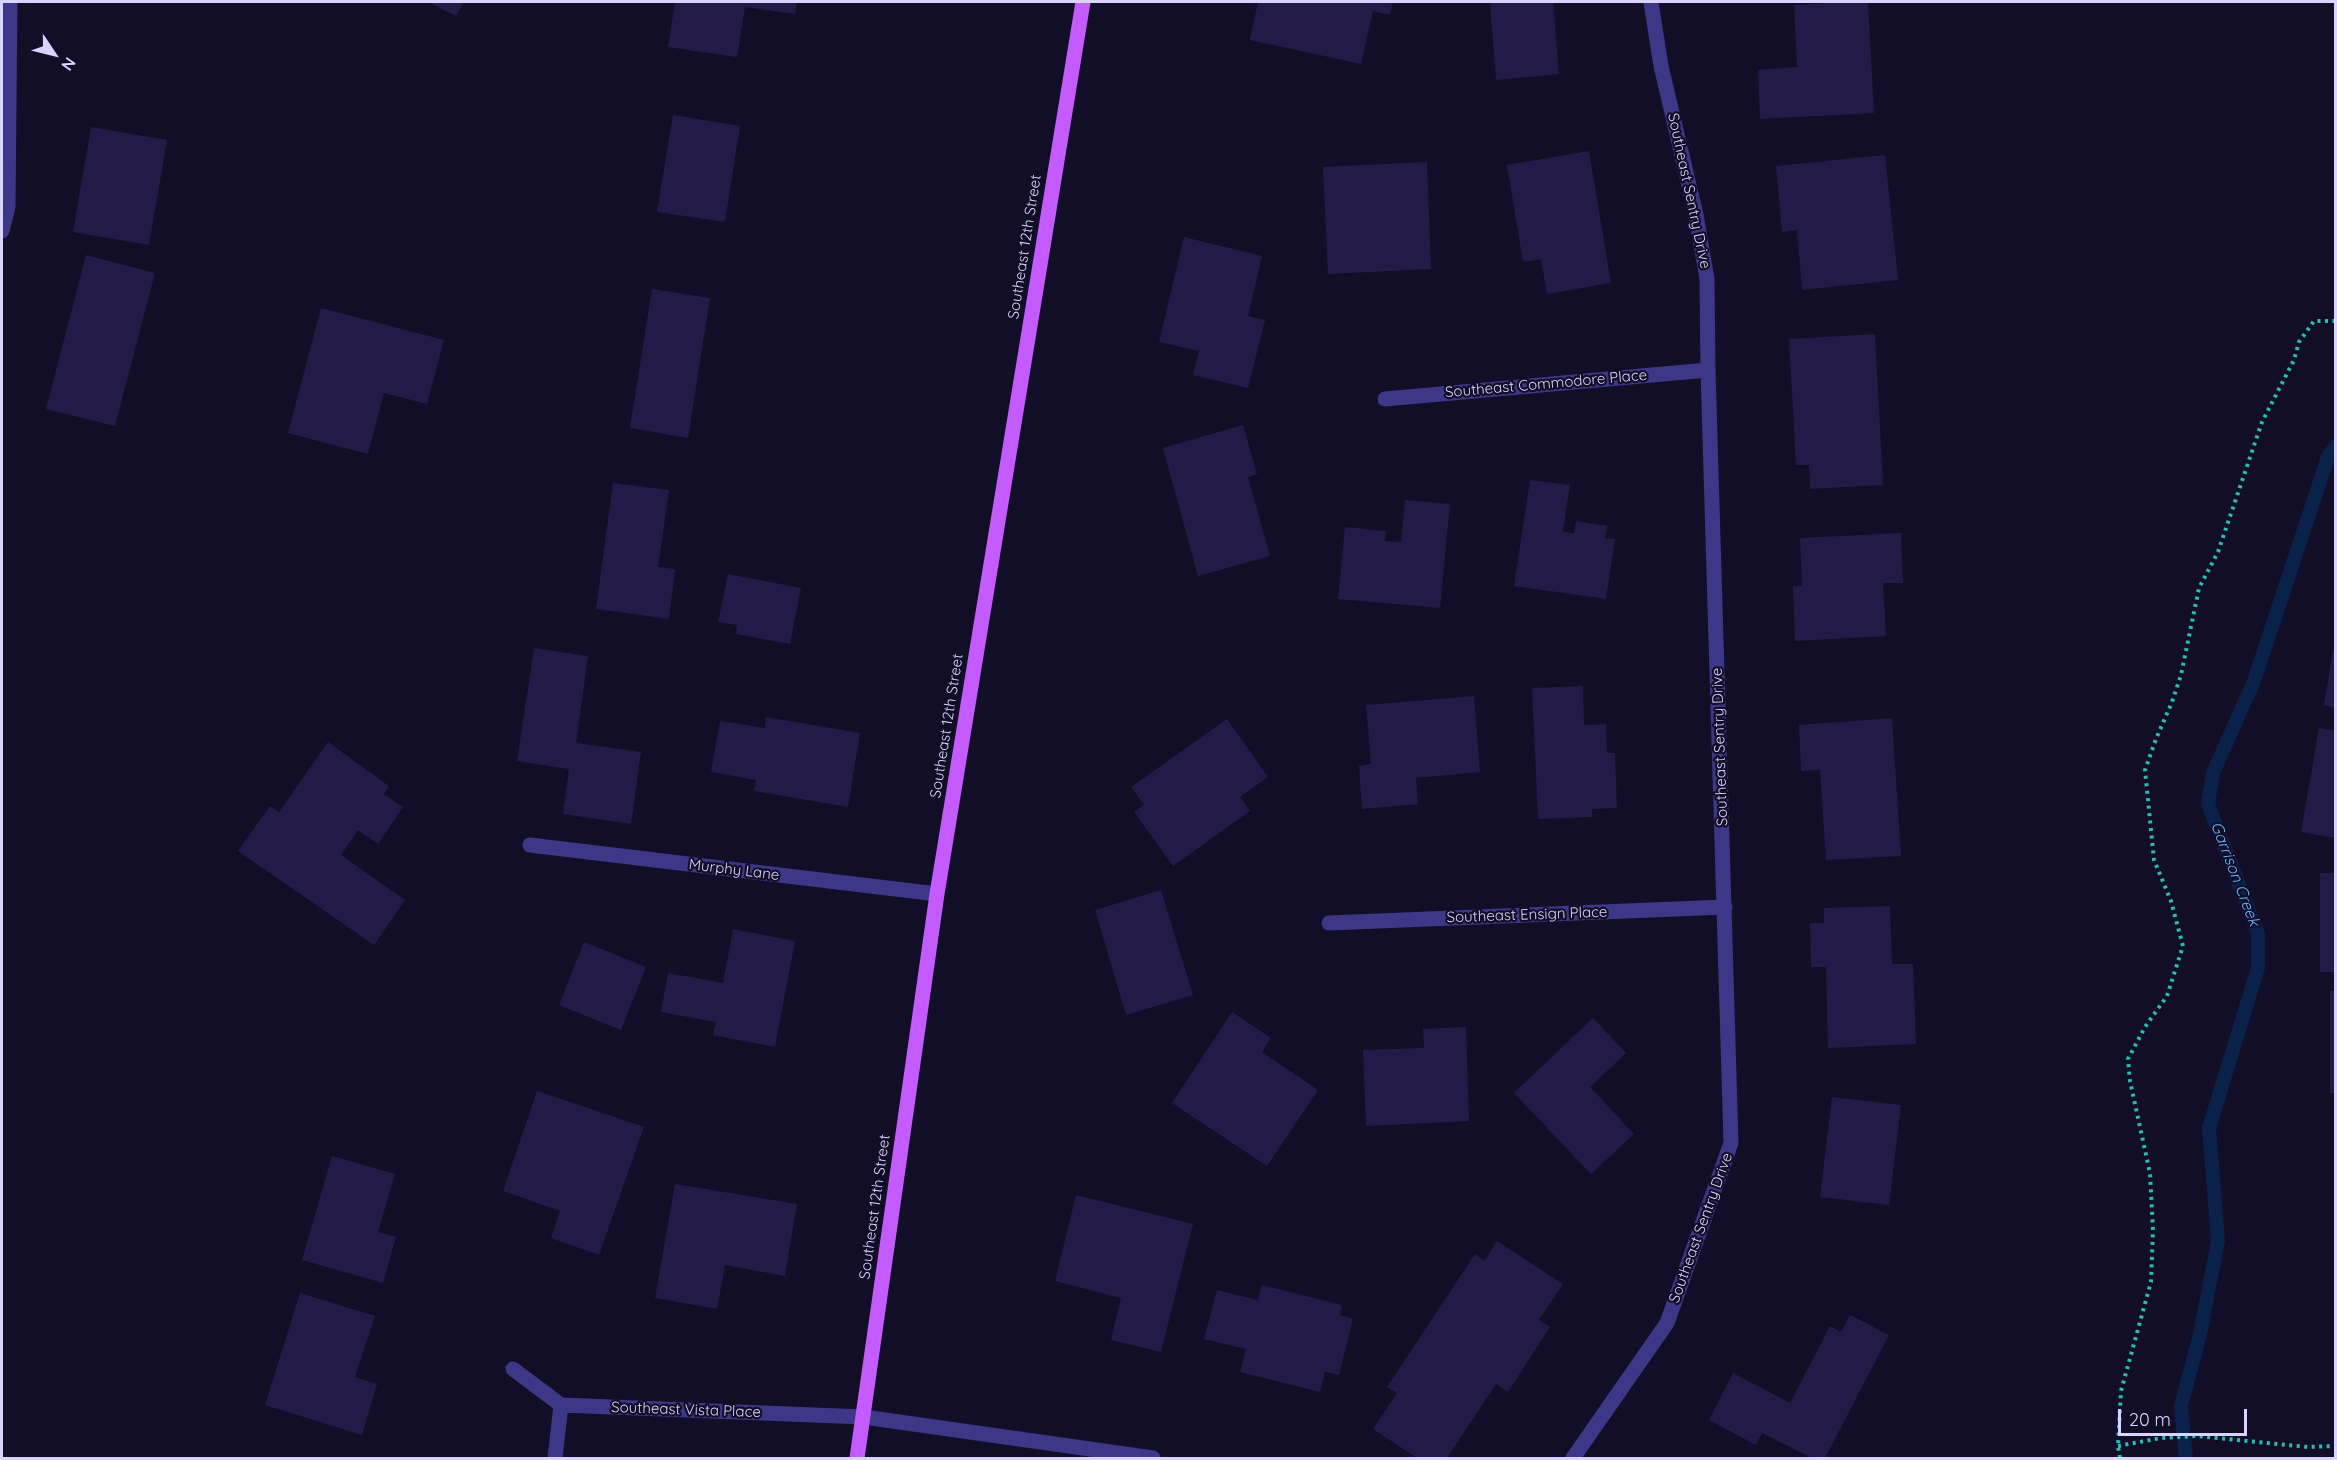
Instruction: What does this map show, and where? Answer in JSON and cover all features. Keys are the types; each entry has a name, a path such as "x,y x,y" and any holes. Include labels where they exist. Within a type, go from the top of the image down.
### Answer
{"main road":[{"name":"Southeast 12th Street","path":"857,1458 938,894 1083,2"}],"street":[{"path":"2,231 8,207 10,2"},
{"name":"Southeast Sentry Drive","path":"1573,1458 1667,1323 1731,1143 1707,279 1661,66 1651,2"},
{"name":"Southeast Commodore Place","path":"1385,399 1708,370"},
{"name":"Murphy Lane","path":"530,845 938,894"},
{"name":"Southeast Ensign Place","path":"1329,923 1725,908"},
{"path":"513,1369 561,1405 555,1458"},
{"name":"Southeast Vista Place","path":"561,1405 864,1417 1153,1458"}],"path":[{"path":"2120,1458 2118,1446 2121,1391 2151,1282 2153,1230 2150,1173 2130,1081 2128,1059 2145,1027 2167,996 2183,946 2171,901 2154,860 2145,770 2181,675 2199,588 2218,552 2262,422 2294,360 2299,342 2314,321 2336,321"},
{"path":"2118,1446 2161,1438 2197,1436 2308,1447 2336,1446"}],"building":[{"path":"428,2 464,2 456,16"},
{"path":"675,2 797,2 795,14 745,7 737,57 668,47"},
{"path":"1258,2 1393,2 1390,15 1373,11 1361,64 1250,40"},
{"path":"1490,2 1553,2 1559,74 1496,80"},
{"path":"1868,2 1874,113 1760,119 1758,70 1797,67 1794,5"},
{"path":"673,115 740,126 725,222 657,212"},
{"path":"91,127 167,140 149,245 73,232"},
{"path":"1589,151 1611,283 1547,294 1541,259 1523,262 1507,165"},
{"path":"1885,155 1898,280 1802,290 1797,230 1782,232 1776,166"},
{"path":"1427,162 1431,269 1328,274 1323,167"},
{"path":"1184,237 1262,256 1248,316 1265,320 1248,388 1193,375 1199,351 1159,342"},
{"path":"86,255 155,273 115,426 46,409"},
{"path":"652,289 710,298 688,438 630,428"},
{"path":"321,308 444,340 427,404 384,393 368,454 288,433"},
{"path":"1875,334 1883,485 1810,489 1809,465 1796,465 1789,339"},
{"path":"1243,425 1257,474 1248,477 1270,556 1198,576 1163,448"},
{"path":"1530,480 1570,485 1563,531 1574,534 1576,521 1607,526 1605,538 1615,539 1606,599 1514,586"},
{"path":"613,483 669,490 658,567 675,569 669,619 596,609"},
{"path":"1405,500 1450,504 1440,608 1338,599 1345,527 1386,531 1385,541 1401,542"},
{"path":"1901,533 1903,583 1883,583 1886,636 1795,641 1793,586 1802,586 1800,538"},
{"path":"728,574 801,588 790,644 736,634 737,625 718,622"},
{"path":"534,648 588,656 576,743 641,752 631,824 563,814 569,769 517,761"},
{"path":"2333,650 2336,651 2336,708 2324,705"},
{"path":"1583,686 1584,725 1606,724 1607,753 1615,753 1617,808 1592,809 1592,817 1538,819 1532,688"},
{"path":"1474,696 1480,772 1416,778 1418,804 1362,809 1359,766 1371,764 1366,705"},
{"path":"766,717 860,733 848,807 754,791 756,780 711,772 720,721 765,728"},
{"path":"1892,718 1901,856 1826,860 1820,770 1801,771 1799,725"},
{"path":"1227,719 1268,777 1240,797 1250,811 1173,866 1134,812 1144,805 1131,787"},
{"path":"2319,728 2336,731 2336,838 2301,832"},
{"path":"328,742 389,786 384,794 403,807 378,844 358,830 341,855 405,900 374,945 238,851 270,806 279,812"},
{"path":"2320,873 2336,873 2336,972 2320,972"},
{"path":"1161,890 1193,995 1126,1015 1095,910"},
{"path":"1890,906 1892,964 1913,964 1916,1044 1828,1048 1826,967 1811,967 1810,923 1824,923 1824,908"},
{"path":"733,929 795,941 775,1047 713,1035 716,1022 661,1012 668,973 723,983"},
{"path":"584,942 646,967 621,1030 559,1005"},
{"path":"2330,991 2336,991 2336,1093 2330,1093"},
{"path":"1232,1012 1271,1038 1262,1052 1318,1090 1267,1166 1172,1103"},
{"path":"1593,1018 1626,1053 1590,1087 1634,1134 1591,1174 1514,1093"},
{"path":"1466,1027 1469,1121 1366,1126 1363,1050 1424,1048 1423,1029"},
{"path":"537,1091 644,1127 599,1255 551,1238 560,1211 503,1191"},
{"path":"1832,1097 1901,1105 1889,1205 1820,1197"},
{"path":"332,1156 395,1174 378,1232 396,1237 383,1283 302,1260"},
{"path":"675,1184 797,1204 785,1276 725,1265 717,1309 655,1298"},
{"path":"1076,1195 1193,1224 1161,1352 1111,1340 1121,1298 1055,1281"},
{"path":"1497,1241 1563,1284 1539,1320 1550,1327 1508,1392 1496,1384 1447,1458 1417,1458 1373,1429 1397,1393 1387,1387 1475,1254 1484,1261"},
{"path":"1262,1285 1342,1305 1340,1315 1353,1319 1339,1375 1325,1372 1320,1392 1240,1372 1246,1349 1204,1339 1217,1290 1258,1300"},
{"path":"300,1293 375,1316 355,1377 377,1384 362,1435 265,1405"},
{"path":"1850,1315 1889,1335 1825,1458 1812,1458 1762,1433 1756,1445 1709,1420 1733,1373 1790,1403 1830,1326 1841,1332"}],"waterway":[{"name":"Garrison Creek","path":"2186,1458 2181,1406 2200,1334 2218,1241 2209,1128 2258,968 2258,934 2208,804 2213,773 2254,681 2328,457 2336,446"}]}
